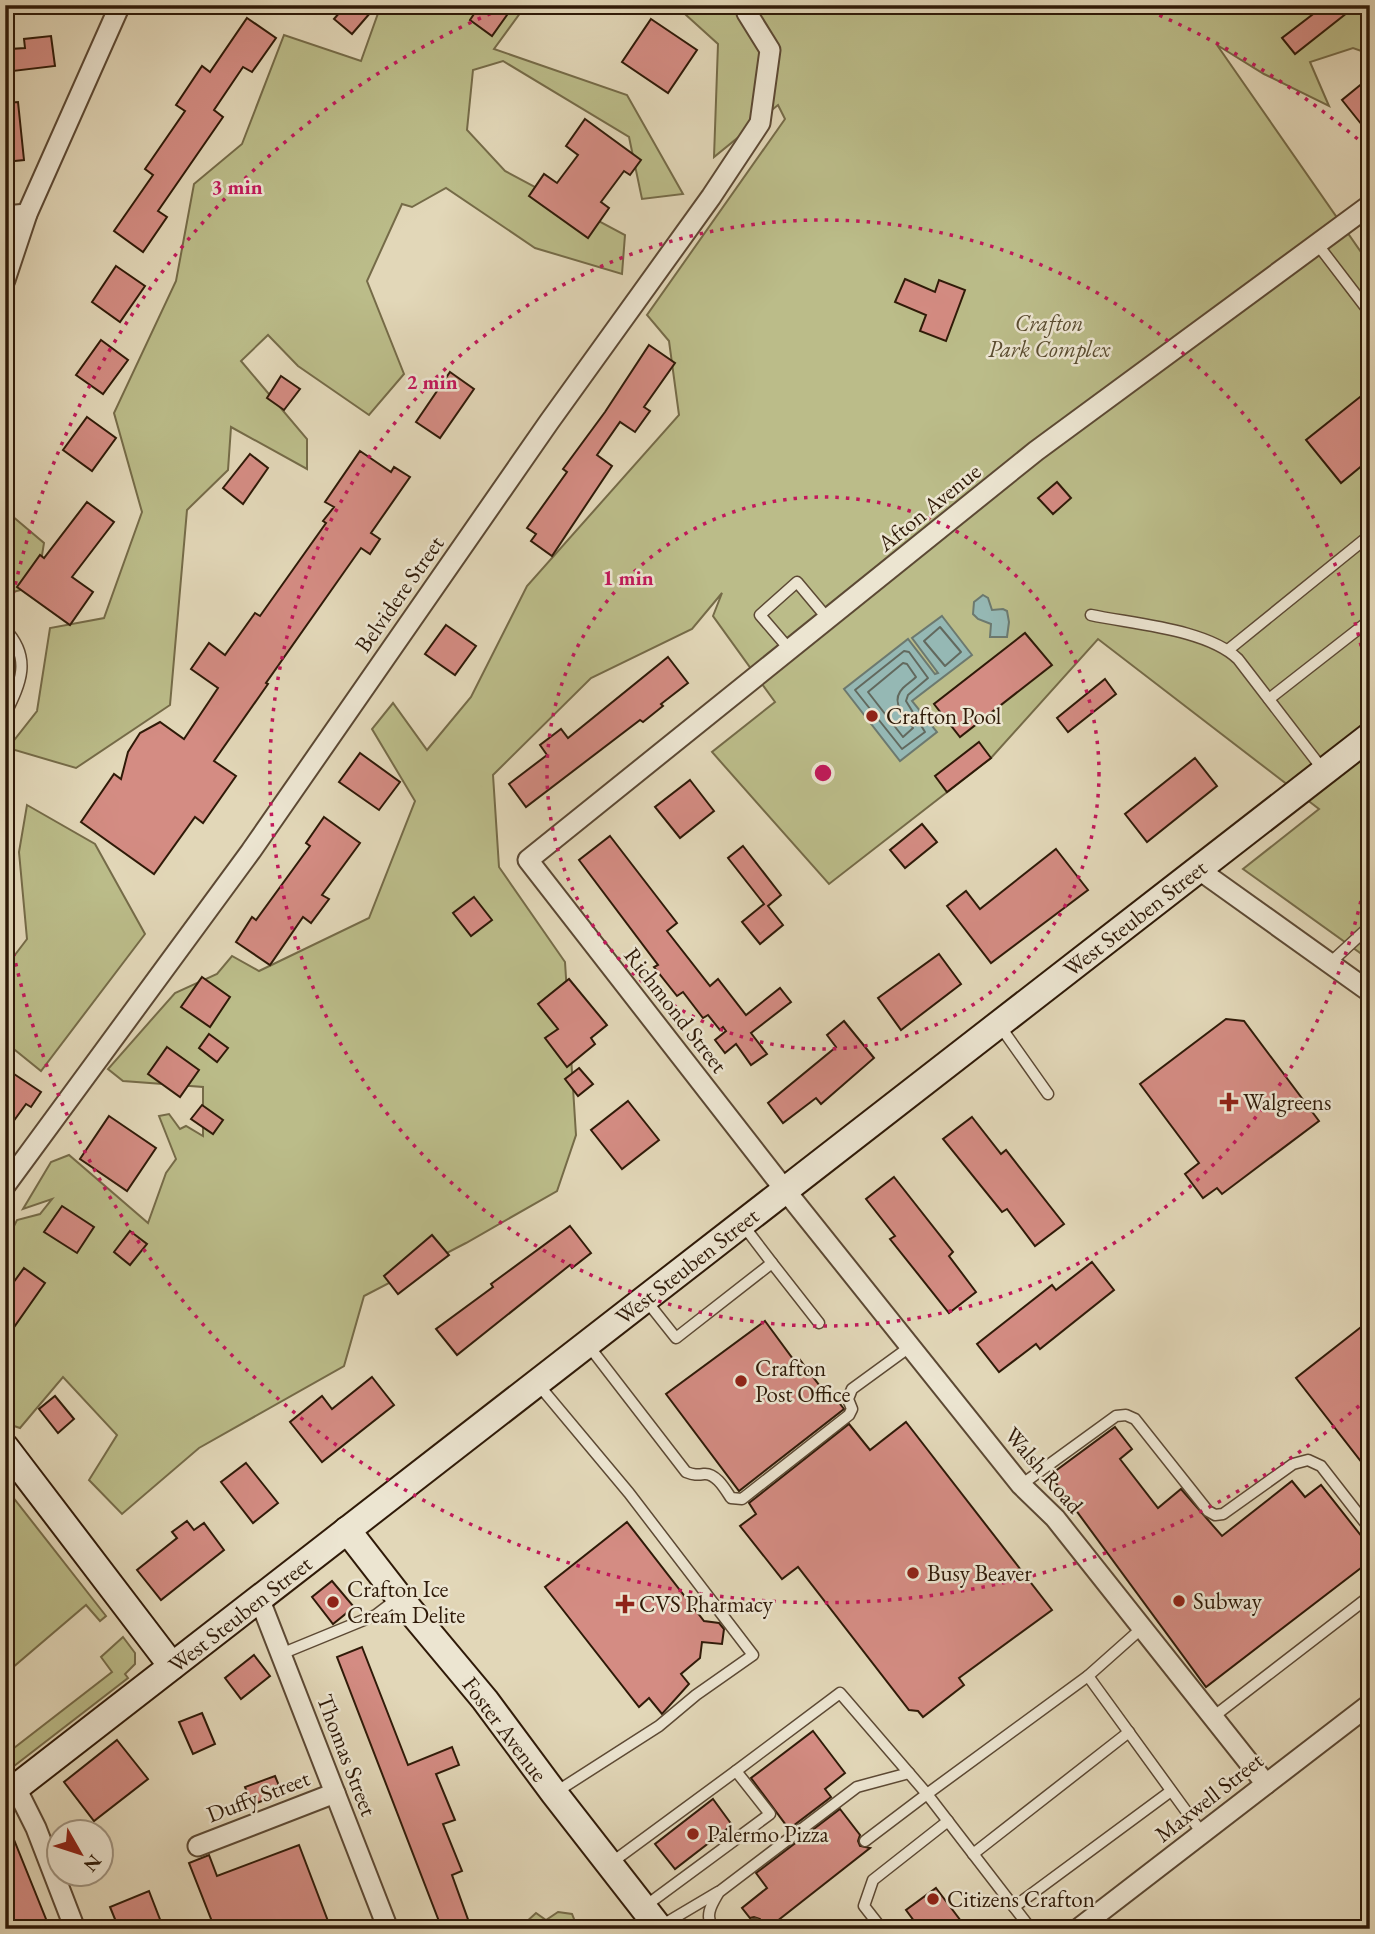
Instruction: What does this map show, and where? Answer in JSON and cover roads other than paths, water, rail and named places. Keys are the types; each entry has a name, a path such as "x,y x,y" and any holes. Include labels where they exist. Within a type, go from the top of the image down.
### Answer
{"main road":[{"name":"West Steuben Street","path":"11,1792 1324,771 1367,743"},
{"path":"5,1447 172,1666"},
{"name":"Foster Avenue","path":"347,1530 485,1700 654,1921"}],"street":[{"path":"5,280 27,214 120,5"},
{"name":"Belvidere Street","path":"5,1186 251,851 549,422 711,197 760,123 770,50 747,13"},
{"name":"Afton Avenue","path":"528,860 1036,451 1370,205"},
{"path":"5,216 27,214"},
{"name":"Richmond Street","path":"528,860 785,1190"},
{"path":"1198,869 1370,992"},
{"name":"Walsh Road","path":"785,1190 1021,1485 1055,1518 1266,1784"},
{"name":"Thomas Street","path":"259,1598 388,1929"},
{"name":"Maxwell Street","path":"1078,1929 1370,1703"},
{"path":"11,1792 36,1828 75,1929"},
{"name":"Duffy Street","path":"198,1846 335,1793"}],"lane":[{"path":"1318,245 1370,313"},
{"path":"1228,650 1370,535"},
{"path":"790,650 760,615 797,582 828,620"},
{"path":"1091,615 1214,642 1228,650 1324,771"},
{"path":"1269,699 1370,620"},
{"path":"5,629 23,662 16,692 5,715"},
{"path":"1330,963 1370,926"},
{"path":"998,1024 1048,1094"},
{"path":"742,1223 819,1323"},
{"path":"645,1299 676,1338 772,1263"},
{"path":"587,1343 686,1472 698,1476 712,1475 731,1498 742,1499 849,1415 852,1409 848,1399 852,1389 911,1346"},
{"path":"537,1382 629,1493 753,1655 696,1695 659,1726 554,1793"},
{"path":"1021,1485 1116,1416 1126,1415 1135,1419 1208,1511 1215,1515 1223,1514 1293,1464 1308,1460 1321,1466 1370,1529"},
{"path":"1213,1717 1370,1596"},
{"path":"281,1654 376,1615 399,1597"},
{"path":"864,1841 1088,1676 1142,1628"},
{"path":"1088,1676 1202,1833"},
{"path":"609,1864 840,1693 927,1794 1031,1929"},
{"path":"973,1854 1129,1732"},
{"path":"654,1921 770,1814 736,1771"},
{"path":"654,1921 719,1892 856,1787 909,1773"},
{"path":"1014,1907 1171,1791"},
{"path":"882,1929 864,1906 873,1880 948,1821"},
{"path":"713,1929 709,1922 709,1910 719,1892"}],"water":[{"path":"983,595 988,598 992,610 1007,611 1007,637 990,637 991,624 973,614 974,602"},
{"path":"942,616 972,655 912,701 937,732 900,761 844,689 908,639 935,674 938,673 912,638"}],"place":[{"name":"Crafton Pool","path":"872,716"},
{"name":"Walgreens","path":"1229,1102"},
{"name":"Crafton Post Office","path":"741,1381"},
{"name":"Busy Beaver","path":"913,1573"},
{"name":"Subway","path":"1179,1601"},
{"name":"Crafton Ice Cream Delite","path":"333,1602"},
{"name":"CVS Pharmacy","path":"625,1604"},
{"name":"Palermo Pizza","path":"693,1834"},
{"name":"Citizens Crafton","path":"933,1899"}],"park label":[{"name":"Crafton Park Complex","path":"1049,336"}]}
